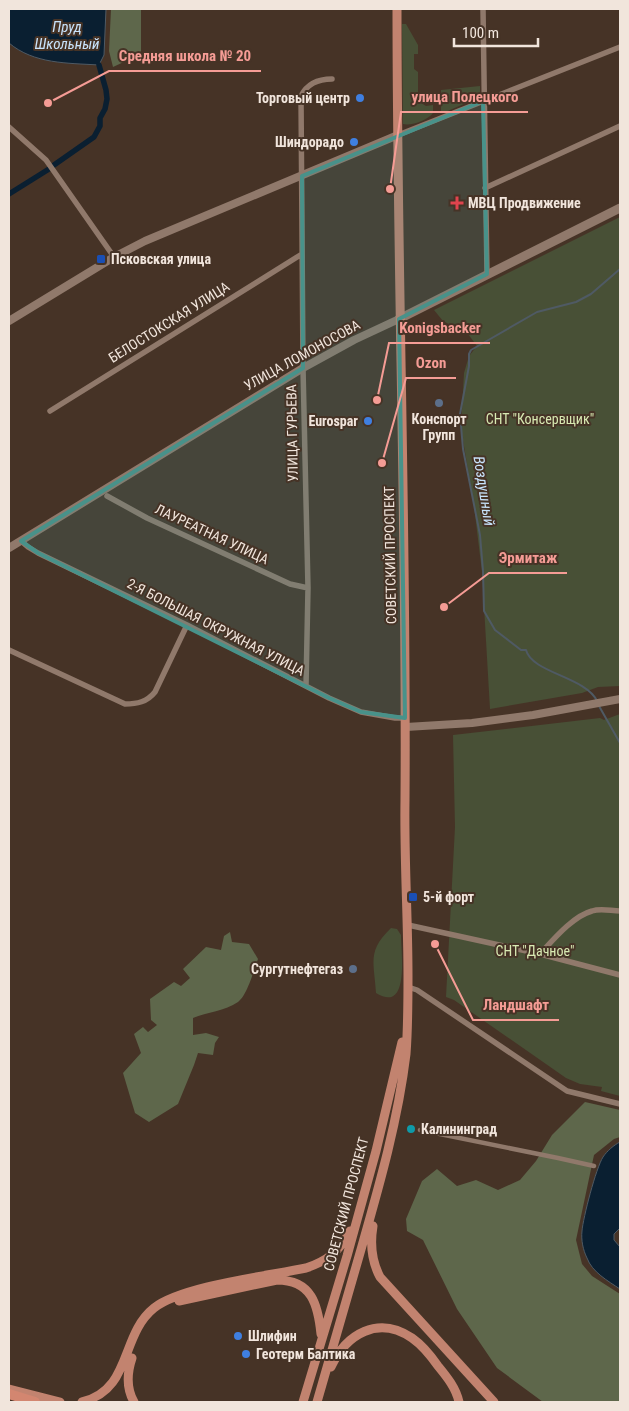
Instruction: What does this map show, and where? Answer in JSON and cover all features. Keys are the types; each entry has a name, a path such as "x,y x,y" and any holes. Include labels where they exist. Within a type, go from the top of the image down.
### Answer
{"highway":[{"path":"9,1394 35,1402"}],"main road":[{"name":"СОВЕТСКИЙ ПРОСПЕКТ","path":"317,1402 380,1183 394,1124 406,1055 408,925 405,827 406,723 399,319 397,9"},
{"name":"УЛИЦА ЛОМОНОСОВА","path":"399,319 620,208"},
{"name":"СОВЕТСКИЙ ПРОСПЕКТ","path":"304,1402 376,1151 405,1031 407,1010"},
{"path":"380,1183 371,1236 371,1252 375,1269 387,1285 494,1402"},
{"path":"82,1402 99,1396 116,1379 139,1325 146,1315 160,1303 199,1290 306,1268 320,1263 340,1249 359,1213"},
{"path":"134,1402 129,1389 128,1375 136,1345 150,1319 163,1307 171,1304 277,1280 286,1280 303,1287 316,1304 321,1339"},
{"path":"317,1402 335,1358 341,1350 358,1334 369,1329 382,1328 403,1333 421,1346 449,1380 458,1395 459,1402"},
{"path":"9,1389 60,1402"}],"street":[{"path":"483,9 484,188 487,274"},
{"path":"9,321 114,257 145,241 620,46"},
{"name":"УЛИЦА ГУРЬЕВА","path":"306,686 308,588 303,368 301,96 309,86 323,79 332,79"},
{"path":"9,126 46,160 114,257"},
{"path":"484,188 620,126"},
{"name":"БЕЛОСТОКСКАЯ УЛИЦА","path":"50,410 302,254"},
{"name":"УЛИЦА ЛОМОНОСОВА","path":"9,548 303,368 354,340 399,319"},
{"name":"ЛАУРЕАТНАЯ УЛИЦА","path":"107,496 147,518 290,584 308,588"},
{"name":"2-Я БОЛЬШАЯ ОКРУЖНАЯ УЛИЦА","path":"21,540 38,553 187,624 306,686 361,712 395,718 406,723"},
{"path":"9,650 125,704 134,704 150,698 155,692 187,624"},
{"path":"406,723 481,722 541,714 620,699"},
{"path":"540,954 580,916 592,910 620,911"},
{"path":"408,925 540,954 620,975"},
{"path":"408,987 417,990 567,1091 620,1104"},
{"path":"420,1130 594,1166"}],"highlighted area":[{"path":"483,101 487,274 399,319 405,718 361,712 329,698 38,553 21,541 303,368 302,176"}],"green space":[{"path":"111,9 141,9 141,54 113,67 109,51"},
{"path":"402,24 406,24 418,45 418,54 414,54 414,69 418,72 418,101 426,106 433,105 433,113 427,118 407,124 403,124"},
{"path":"480,86 480,97 443,113 441,111 441,90"},
{"name":"СНТ \"Консервщик\"","path":"620,217 620,686 598,687 582,693 490,709 482,572 474,506 461,428 464,373 469,356 477,346 468,334 443,321 434,310"},
{"name":"СНТ \"Дачное\"","path":"620,714 620,1096 601,1091 602,1087 580,1084 566,1078 454,1000 446,997 455,827 453,735 600,718 604,720"},
{"path":"391,928 397,929 401,935 402,967 399,989 394,995 387,997 376,993 374,958 378,944"},
{"path":"230,932 232,942 249,944 258,959 247,989 241,999 233,1005 193,1018 193,1035 206,1033 219,1037 215,1043 213,1055 198,1053 178,1104 149,1122 135,1113 123,1073 141,1053 134,1034 143,1027 148,1032 157,1025 151,1020 150,999 174,982 181,986 190,978 183,969 206,947 221,950 224,936"},
{"path":"585,1102 620,1110 620,1137 614,1139 594,1155 576,1240 582,1264 592,1276 620,1294 620,1402 543,1402 497,1368 457,1309 423,1240 407,1231 406,1219 422,1181 437,1169 457,1186 476,1180 498,1190 520,1180 536,1161 552,1135"}],"water":[{"name":"Пруд Школьный","path":"9,9 106,9 104,55 99,65 40,59 19,50 9,43"},
{"path":"620,1142 620,1228 614,1234 614,1240 620,1247 620,1289 601,1276 589,1263 584,1252 582,1234 587,1205 600,1163 606,1153"}],"waterway":[{"path":"54,165 94,137 100,126 100,118 105,109 107,99 99,65"},
{"path":"9,194 49,169"},
{"name":"Воздушный","path":"597,701 582,686 548,670 530,658 526,650 521,650 495,630 484,611 480,535 463,449 460,414 471,350 537,312 576,302 591,294 620,269"},
{"name":"Воздушный","path":"599,706 620,743"}],"place":[{"name":"Торговый центр","path":"360,98"},
{"name":"Средняя школа № 20","path":"48,103"},
{"name":"Шиндорадо","path":"354,142"},
{"name":"улица Полецкого","path":"390,189"},
{"name":"МВЦ Продвижение","path":"457,203"},
{"name":"Псковская улица","path":"101,259"},
{"name":"Konigsbacker","path":"377,400"},
{"name":"Конспорт Групп","path":"439,403"},
{"name":"Eurospar","path":"368,421"},
{"name":"Ozon","path":"382,463"},
{"name":"Эрмитаж","path":"444,607"},
{"name":"5-й форт","path":"413,897"},
{"name":"Ландшафт","path":"435,944"},
{"name":"Сургутнефтегаз","path":"353,969"},
{"name":"Калининград","path":"411,1129"},
{"name":"Шлифин","path":"238,1336"},
{"name":"Геотерм Балтика","path":"246,1354"}]}
